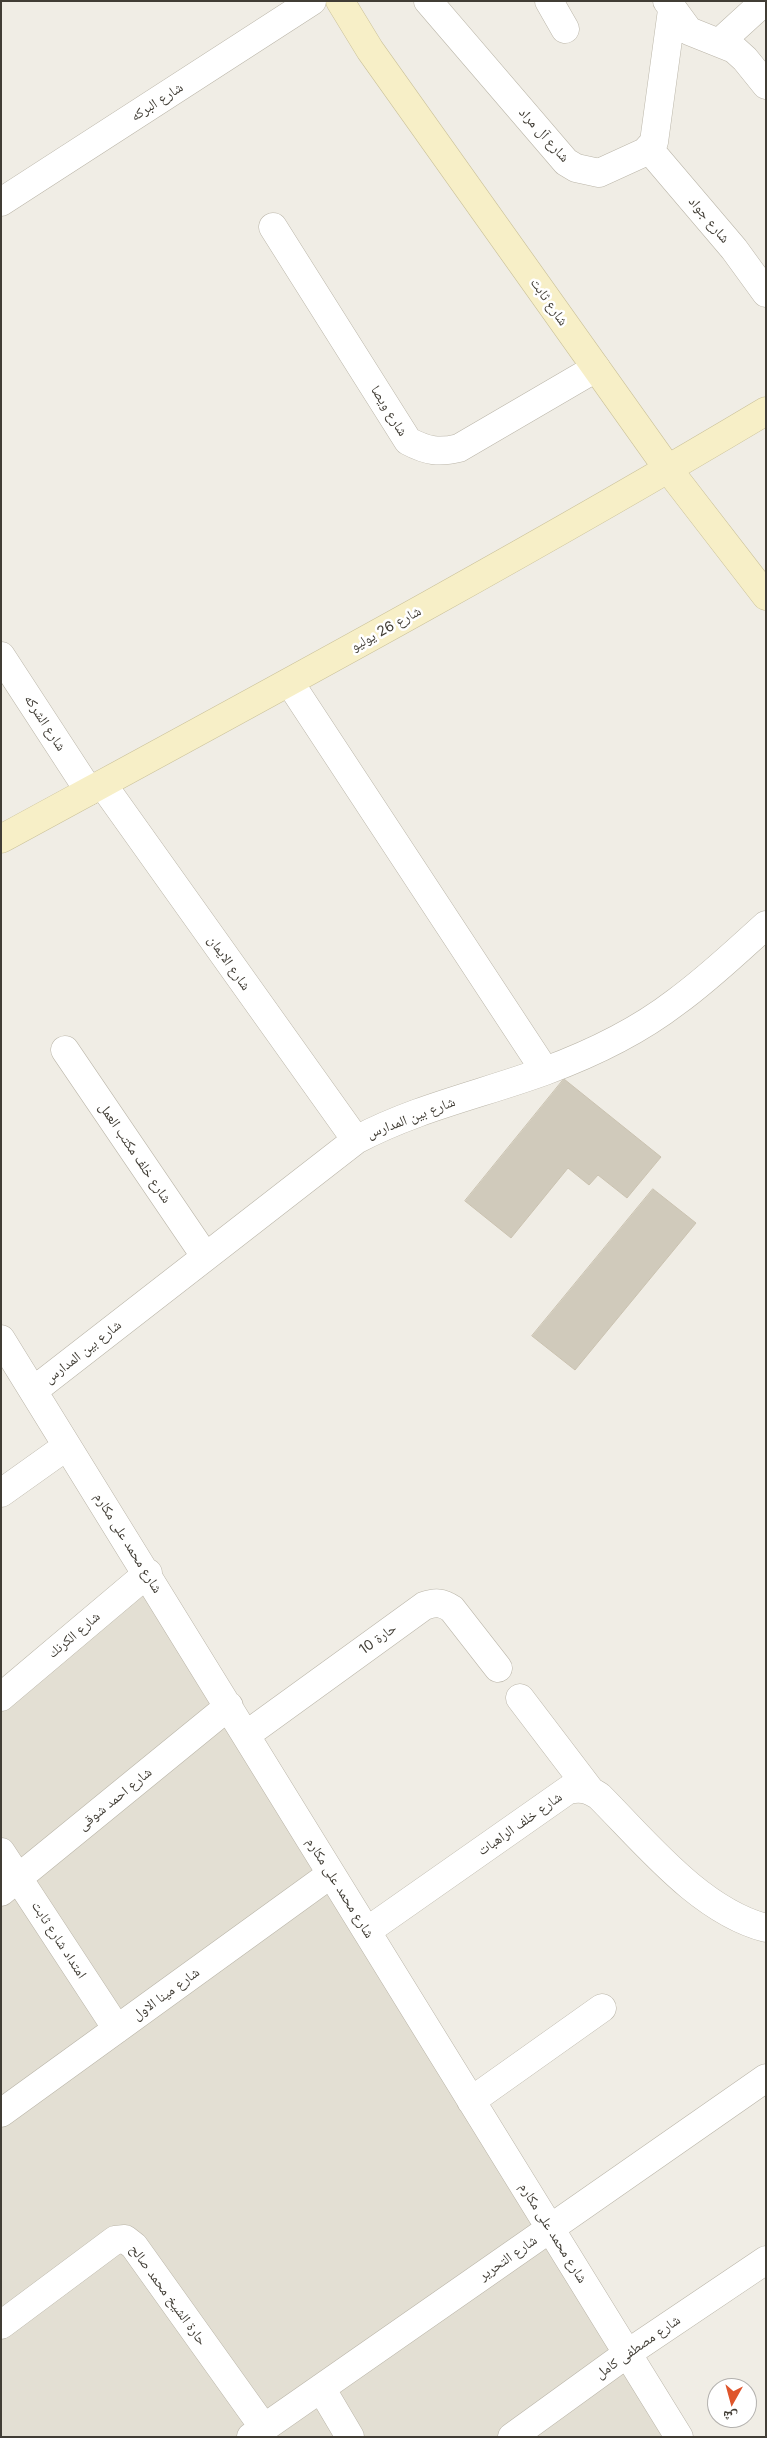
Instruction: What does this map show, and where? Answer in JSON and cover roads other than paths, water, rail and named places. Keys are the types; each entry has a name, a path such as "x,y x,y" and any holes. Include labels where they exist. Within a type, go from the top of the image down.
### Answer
{"street":[{"name":"شارع البركه","path":"1,202 312,1"},
{"name":"شارع ثابت","path":"340,1 370,50 668,469 766,596"},
{"name":"شارع آل مراد","path":"428,1 571,165 587,172 599,173 650,149"},
{"path":"549,1 565,29"},
{"path":"720,42 743,11 765,1"},
{"path":"650,149 656,133 669,6"},
{"path":"669,6 689,31 734,49 745,59 766,85"},
{"name":"شارع جواد","path":"650,149 734,248 766,293"},
{"name":"شارع ويصا","path":"273,227 408,441 424,450 442,453 459,448 596,368"},
{"name":"شارع 26 يوليو","path":"1,839 290,683 668,469 766,410"},
{"name":"شارع الشركه","path":"1,656 96,788"},
{"path":"290,683 545,1071"},
{"name":"شارع الايمان","path":"96,788 356,1140"},
{"name":"شارع بين المدارس","path":"33,1391 356,1140 408,1116 545,1071 591,1052 625,1034 675,1003 766,925"},
{"name":"شارع خلف مكتب العمل","path":"65,1050 205,1256"},
{"name":"شارع محمد على مكارم","path":"1,1339 148,1573 331,1874 679,2437"},
{"path":"1,1493 67,1446"},
{"name":"شارع الكرنك","path":"1,1697 148,1573"},
{"name":"حارة 10","path":"246,1735 424,1606 433,1603 444,1604 452,1609 498,1668"},
{"path":"520,1698 590,1790 599,1796 693,1888 714,1905 737,1918 766,1928"},
{"name":"شارع احمد شوقى","path":"10,1885 229,1706"},
{"name":"شارع خلف الراهبات","path":"367,1931 568,1790 579,1788 590,1790"},
{"name":"امتداد شارع ثابت","path":"1,1852 10,1885 117,2029"},
{"name":"شارع مينا الاول","path":"1,2113 331,1874"},
{"path":"471,2101 602,2008"},
{"name":"شارع التحرير","path":"257,2432 766,2078"},
{"name":"حارة الشيخ محمد صالح","path":"1,2325 115,2240 125,2239 134,2246 257,2432"},
{"name":"شارع مصطفى كامل","path":"512,2437 628,2353 766,2260"},
{"path":"321,2388 350,2437"}]}
